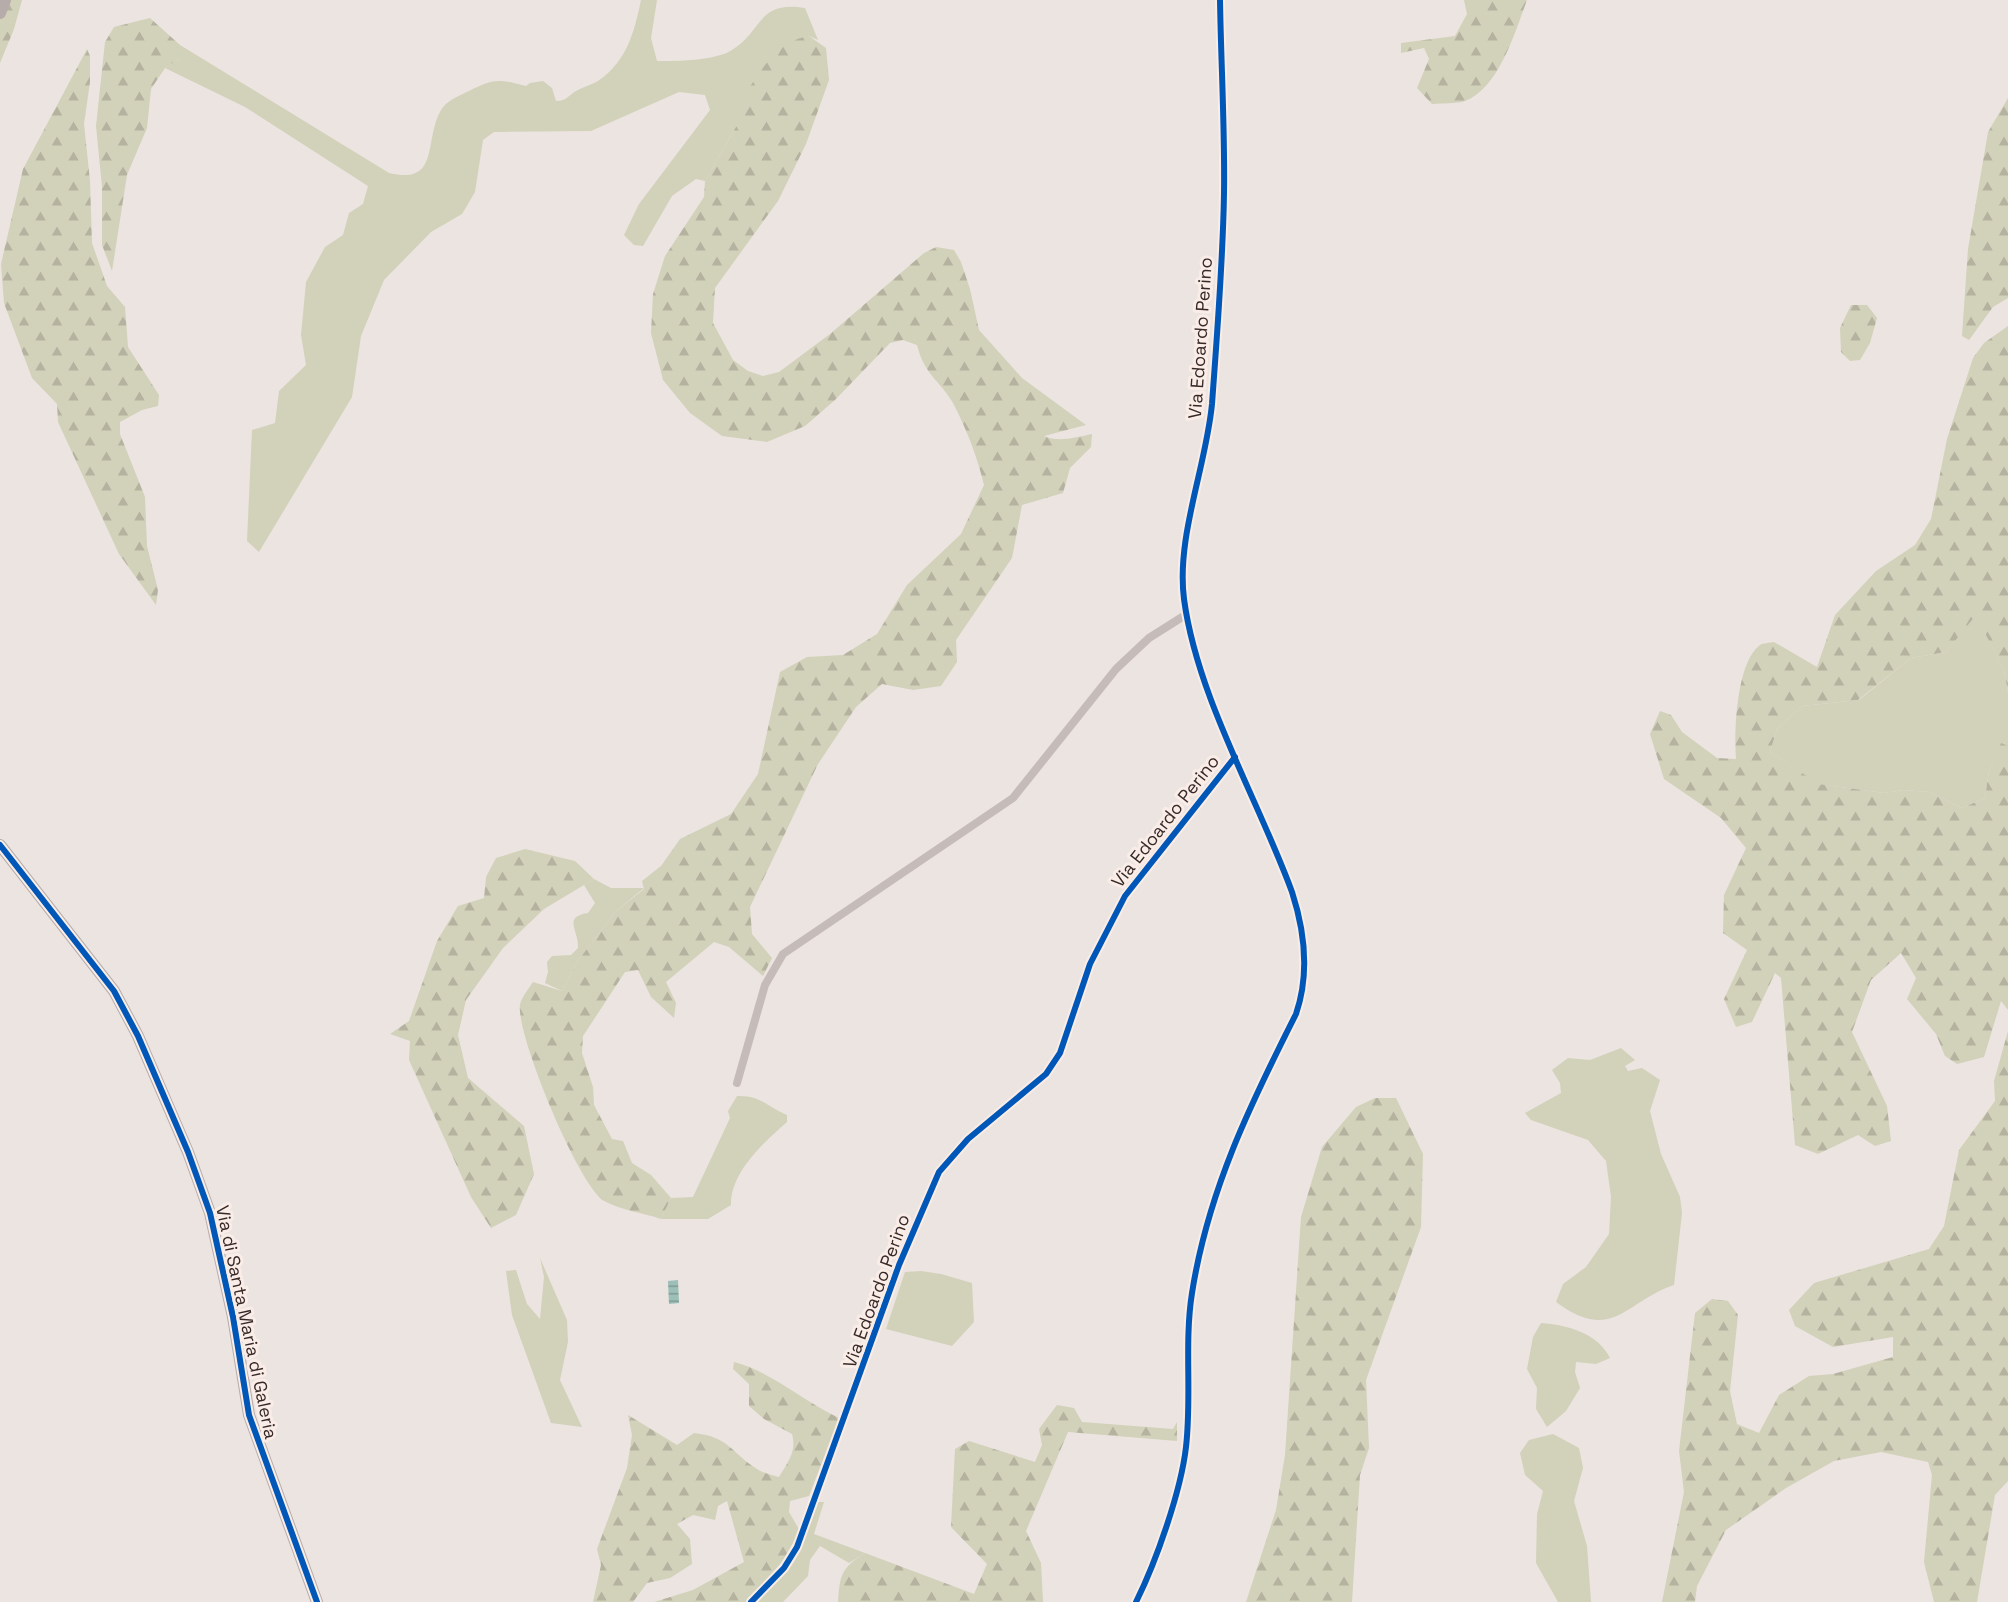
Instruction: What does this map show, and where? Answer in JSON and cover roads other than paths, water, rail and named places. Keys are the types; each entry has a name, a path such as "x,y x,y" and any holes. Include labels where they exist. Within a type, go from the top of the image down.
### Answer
{"street":[{"path":"0,13 4,0"},
{"name":"Via Edoardo Perino","path":"751,1602 784,1568 797,1548 899,1265 939,1172 968,1139 1046,1074 1060,1053 1090,964 1125,896 1235,757 1202,670 1187,614 1183,569 1209,425 1219,298 1224,193 1220,0"},
{"path":"737,1083 765,985 783,954 1012,798 1116,669 1149,638 1187,614"},
{"path":"1136,1602 1146,1582 1182,1473 1187,1434 1191,1296 1203,1236 1223,1170 1296,1014 1304,985 1305,954 1300,917 1282,866 1235,757"},
{"name":"Via di Santa Maria di Galeria","path":"0,845 114,991 138,1036 188,1152 210,1213 233,1317 249,1415 317,1602"}],"water":[{"path":"678,1280 679,1303 669,1304 668,1281"}]}
